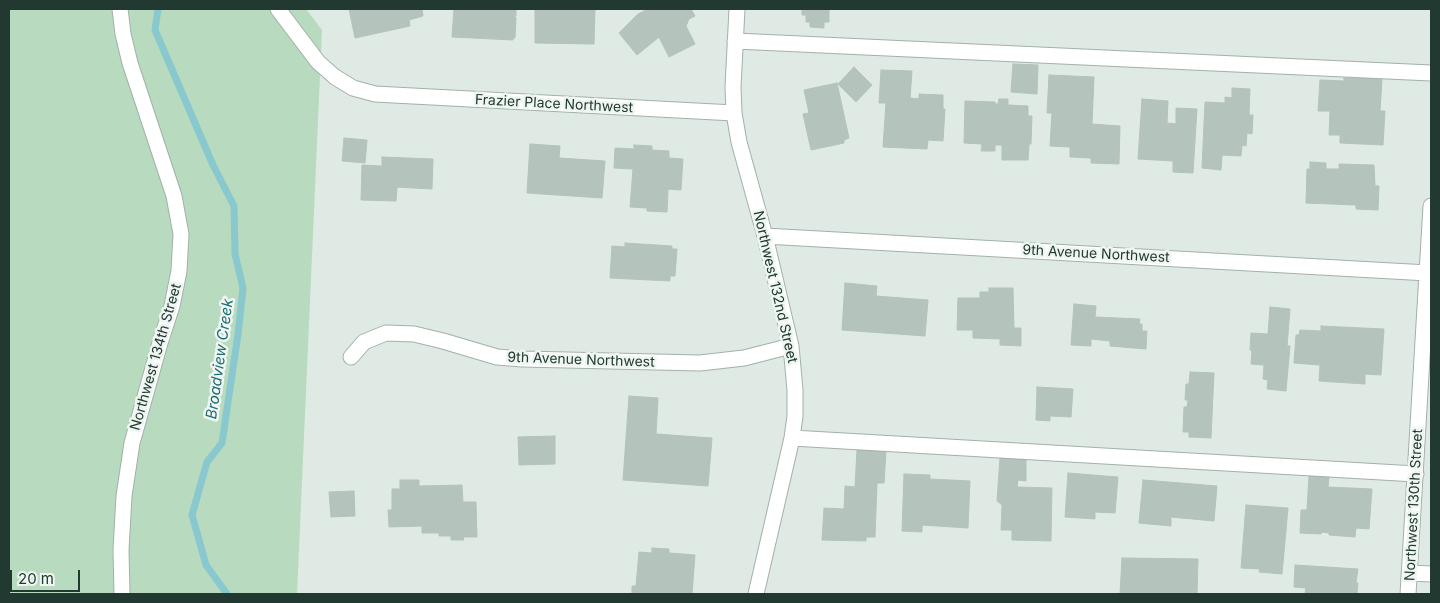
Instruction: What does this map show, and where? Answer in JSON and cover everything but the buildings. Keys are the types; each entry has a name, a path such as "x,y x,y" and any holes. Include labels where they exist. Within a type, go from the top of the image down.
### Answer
{"street":[{"name":"Northwest 134th Street","path":"120,9 123,34 130,63 174,196 181,234 179,271 172,306 132,443 124,496 121,550 122,594"},
{"name":"Frazier Place Northwest","path":"278,9 306,48 335,77 353,88 375,94 734,114"},
{"name":"Northwest 132nd Street","path":"737,9 733,87 734,114 739,142 765,236 791,346 795,390 795,416 792,438 756,594"},
{"path":"735,41 1431,73"},
{"name":"Northwest 130th Street","path":"1408,594 1416,474 1426,395 1431,206"},
{"name":"9th Avenue Northwest","path":"765,236 1428,273"},
{"name":"9th Avenue Northwest","path":"351,357 364,342 386,333 414,334 497,357 522,359 700,363 744,358 791,346"},
{"path":"792,438 1416,474"},
{"path":"1410,573 1431,574"}],"green space":[{"path":"9,9 306,9 322,30 297,594 9,594"}],"waterway":[{"name":"Broadview Creek","path":"158,9 155,30 213,165 234,206 235,254 243,288 238,334 222,443 207,462 192,515 206,565 227,594"}]}
